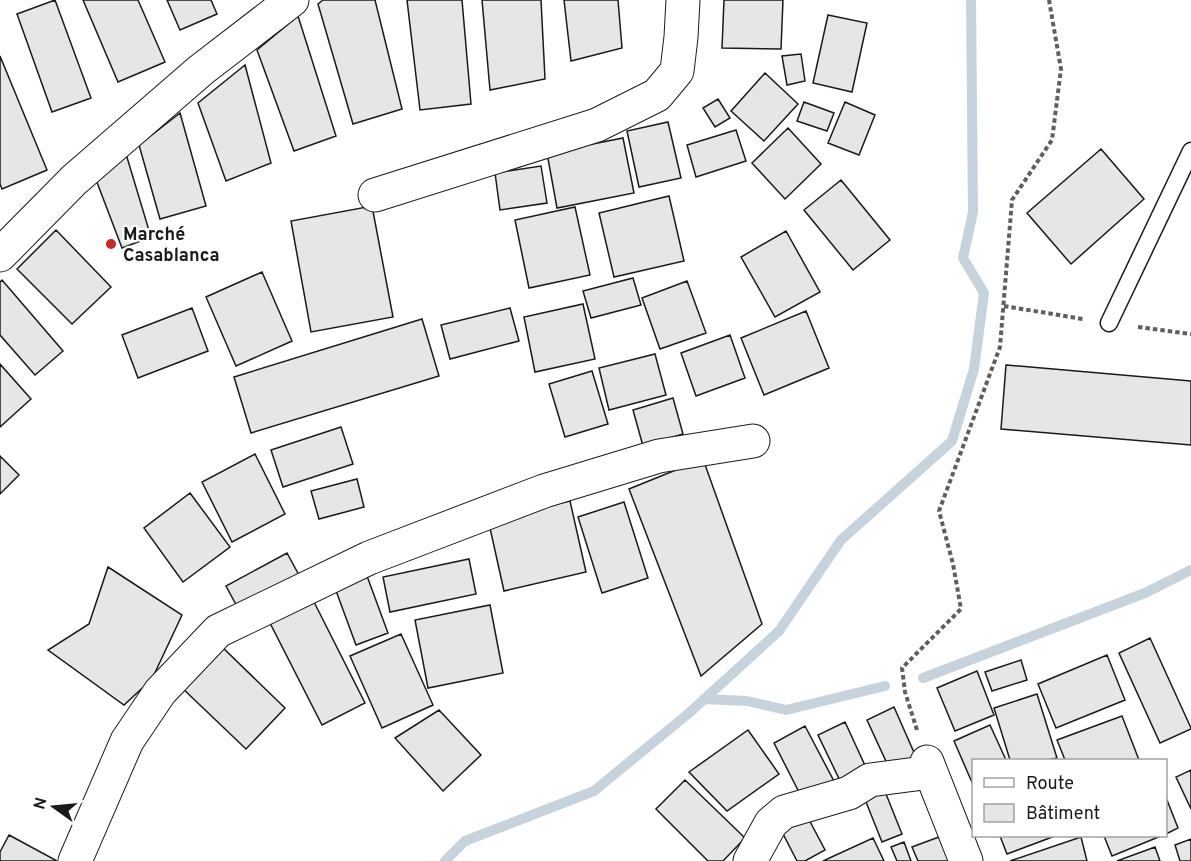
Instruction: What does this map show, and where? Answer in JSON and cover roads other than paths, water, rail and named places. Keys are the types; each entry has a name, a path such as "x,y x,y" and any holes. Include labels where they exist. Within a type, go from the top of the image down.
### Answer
{"street":[{"path":"0,255 74,180 201,70 292,0"},
{"path":"375,195 597,124 657,95 677,71 683,0"},
{"path":"75,861 127,741 160,692 218,631 369,558 544,491 659,456 753,441"},
{"path":"750,861 771,823 784,812 849,793 870,780 929,767 966,861"}],"lane":[{"path":"1109,323 1191,151"}],"waterway":[{"path":"445,861 465,841 594,791 689,713 779,631 841,540 952,441 974,369 984,293 963,258 973,212 971,0"},
{"path":"923,678 1145,593 1191,570"},
{"path":"704,699 747,701 786,710 885,686"}],"place":[{"name":"Marché Casablanca","path":"111,244"}]}
